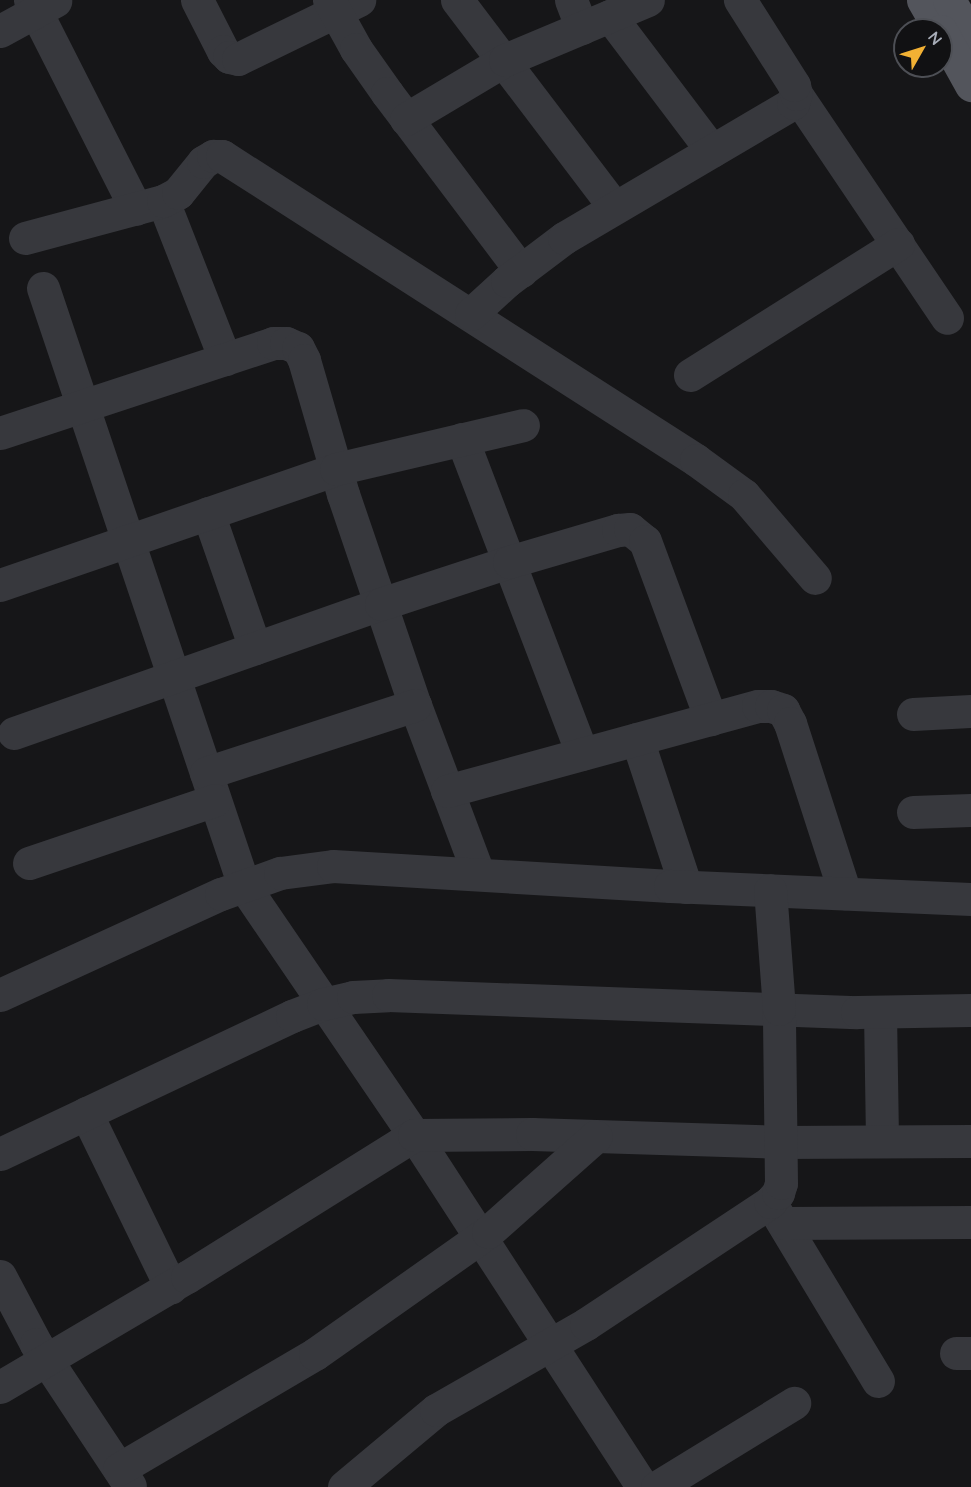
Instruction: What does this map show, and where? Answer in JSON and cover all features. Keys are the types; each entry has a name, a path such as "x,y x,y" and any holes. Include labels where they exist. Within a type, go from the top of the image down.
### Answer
{"main road":[{"path":"923,0 933,18"},
{"path":"949,0 971,37"},
{"path":"953,53 971,85"}],"street":[{"path":"197,0 223,51 234,59 238,59 341,4 356,49 521,271"},
{"path":"457,0 505,60 614,207"},
{"path":"406,118 588,14 648,0"},
{"path":"740,0 794,85 796,94 947,318"},
{"path":"0,31 41,3 150,205 225,359"},
{"path":"588,14 712,151"},
{"path":"471,314 564,238 783,111 793,103 796,94"},
{"path":"25,238 150,205 178,193 203,162 213,156 222,156 696,460 744,495 815,578"},
{"path":"690,375 898,244"},
{"path":"43,288 244,886 414,1135 643,1487"},
{"path":"0,433 273,343 286,343 298,348 304,360 336,469 415,705 478,873"},
{"path":"0,585 336,469 523,424"},
{"path":"462,439 582,754"},
{"path":"208,513 255,648"},
{"path":"14,733 381,604 509,562 618,530 630,529 639,533 645,541 711,719"},
{"path":"29,863 415,705"},
{"path":"447,791 758,706 771,706 783,710 790,723 845,893"},
{"path":"913,714 971,711"},
{"path":"638,739 686,886"},
{"path":"913,812 971,810"},
{"path":"0,995 244,886 280,873 333,866 686,886 971,898"},
{"path":"770,890 779,1009 781,1183 777,1213 878,1380"},
{"path":"0,1154 323,1004 353,997 388,995 880,1012 971,1010"},
{"path":"880,1012 882,1142"},
{"path":"86,1113 171,1287"},
{"path":"0,1387 171,1287 414,1135 780,1142 971,1141"},
{"path":"0,1276 47,1360 124,1478 315,1354 480,1238 596,1137"},
{"path":"344,1487 427,1416 777,1213 971,1222"},
{"path":"657,1487 794,1403"}]}
